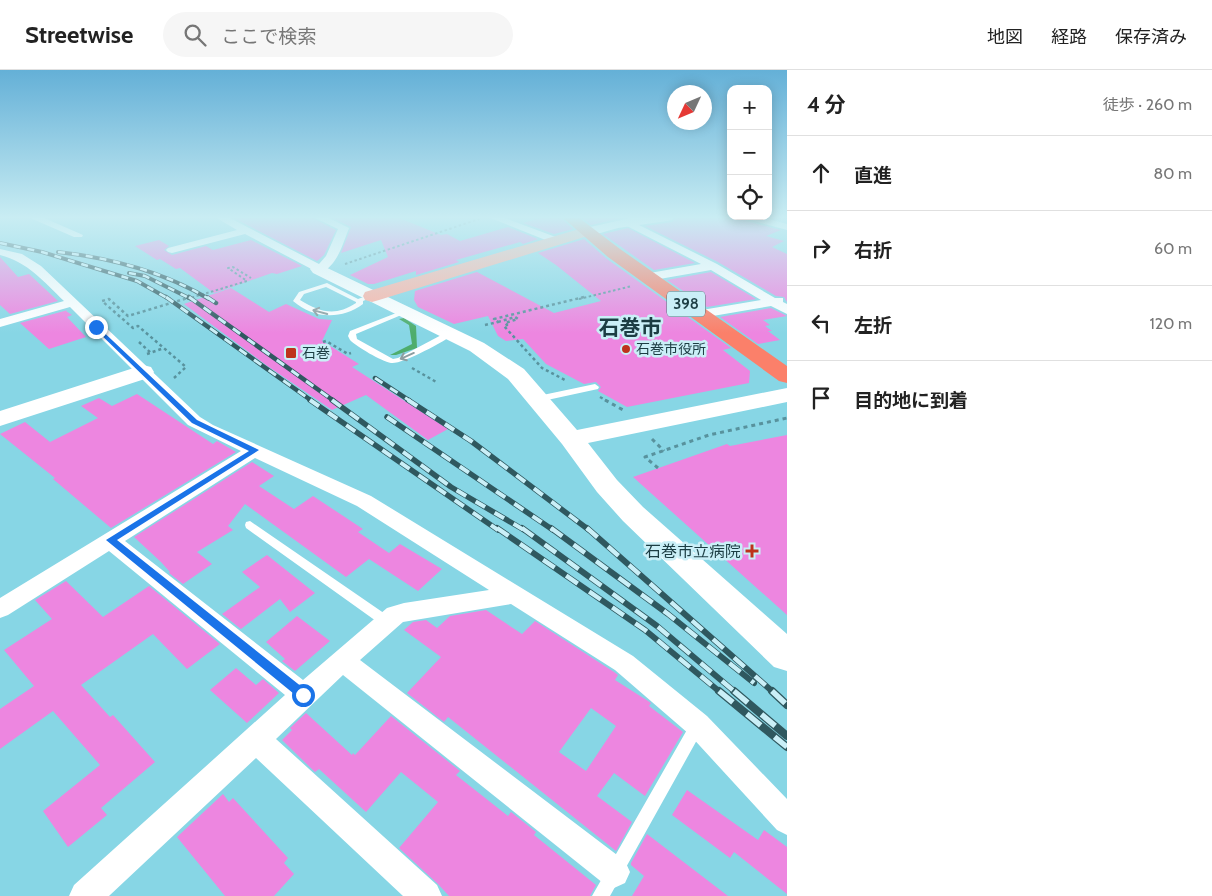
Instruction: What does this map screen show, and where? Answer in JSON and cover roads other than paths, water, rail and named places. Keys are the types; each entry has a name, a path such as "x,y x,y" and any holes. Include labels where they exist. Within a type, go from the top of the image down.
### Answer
{"highway":[{"name":"398","path":"612,256 641,281 701,314 787,376"}],"main road":[{"path":"365,299 506,256"}],"street":[{"path":"16,256 37,268 194,421 364,501 512,595 624,663 698,725 787,820"},
{"path":"293,256 318,269 365,299 404,312 477,347 516,374 538,398 607,486 633,514 787,656"},
{"path":"318,269 326,266 332,256"},
{"path":"693,256 781,300 787,310"},
{"path":"641,281 713,266"},
{"path":"701,314 781,300"},
{"path":"0,323 71,303"},
{"path":"0,419 143,372"},
{"path":"571,439 787,395"},
{"path":"0,609 255,450"},
{"path":"110,540 303,695"},
{"path":"85,896 257,740 303,695 387,622 404,612 512,595"},
{"path":"342,660 614,872"},
{"path":"257,740 426,896"}],"lane":[{"path":"327,286 365,299 358,306 341,313 329,314 316,313 296,301 301,293 327,286"},
{"path":"404,312 353,333 354,340 392,361 400,360 450,334"},
{"path":"538,398 595,387"},
{"path":"250,525 387,622"},
{"path":"601,896 698,725"}],"railway":[{"path":"54,256 137,281 168,298"},
{"path":"81,256 117,262 155,273 209,299"},
{"path":"129,273 145,276 191,299"},
{"path":"189,297 334,401"},
{"path":"207,297 216,303"},
{"path":"168,298 312,401"},
{"path":"375,378 410,401"},
{"path":"310,400 498,530"},
{"path":"332,400 451,487 524,530"},
{"path":"408,400 471,441 589,530"},
{"path":"387,417 553,530"},
{"path":"497,528 645,630 720,692"},
{"path":"522,528 657,626 735,692"},
{"path":"551,528 668,614 754,683"},
{"path":"587,528 773,692"},
{"path":"719,691 787,747"},
{"path":"734,691 787,736"},
{"path":"772,691 787,705"}],"place":[{"name":"石巻市役所","path":"626,349"},
{"name":"石巻","path":"291,353"},
{"name":"石巻市立病院","path":"752,551"}],"district":[{"name":"石巻市","path":"630,327"}]}
